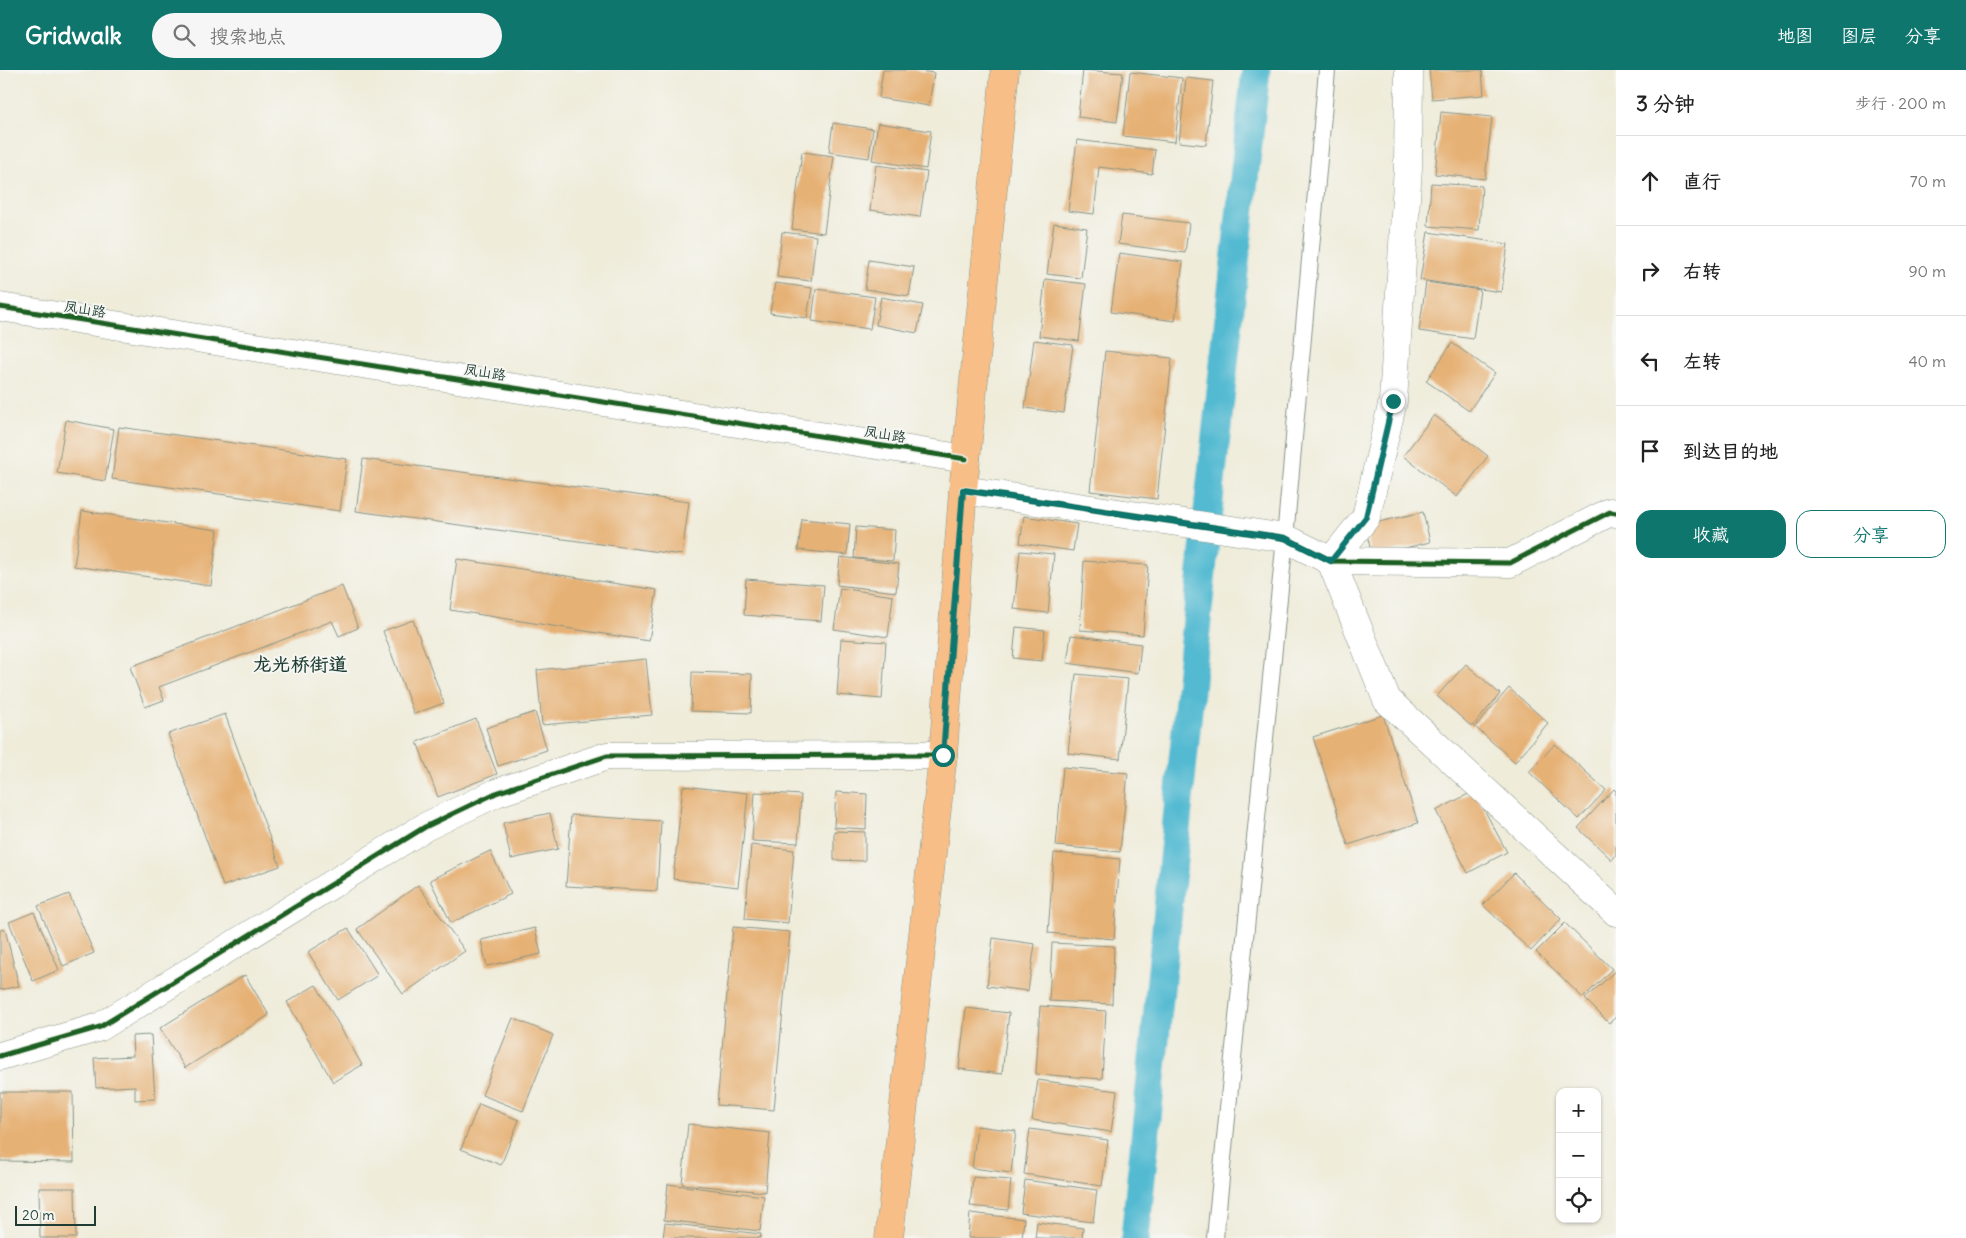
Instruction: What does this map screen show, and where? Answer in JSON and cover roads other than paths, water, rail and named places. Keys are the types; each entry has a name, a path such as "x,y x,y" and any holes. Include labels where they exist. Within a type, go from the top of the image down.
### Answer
{"main road":[{"path":"889,1238 943,755 963,490 1005,70"}],"street":[{"path":"1331,561 1366,517 1393,401 1408,166 1409,70"},
{"name":"凤山路","path":"0,307 966,459"},
{"path":"963,490 1285,538 1331,561 1510,563 1610,512 1616,513"},
{"path":"1331,561 1387,700 1616,912"},
{"path":"0,1056 100,1027 425,826 496,793 607,756 943,755"}],"lane":[{"path":"1215,1238 1285,538 1327,70"}],"waterway":[{"path":"1135,1238 1210,491 1256,70"}],"district":[{"name":"龙光桥街道","path":"300,664"}]}
